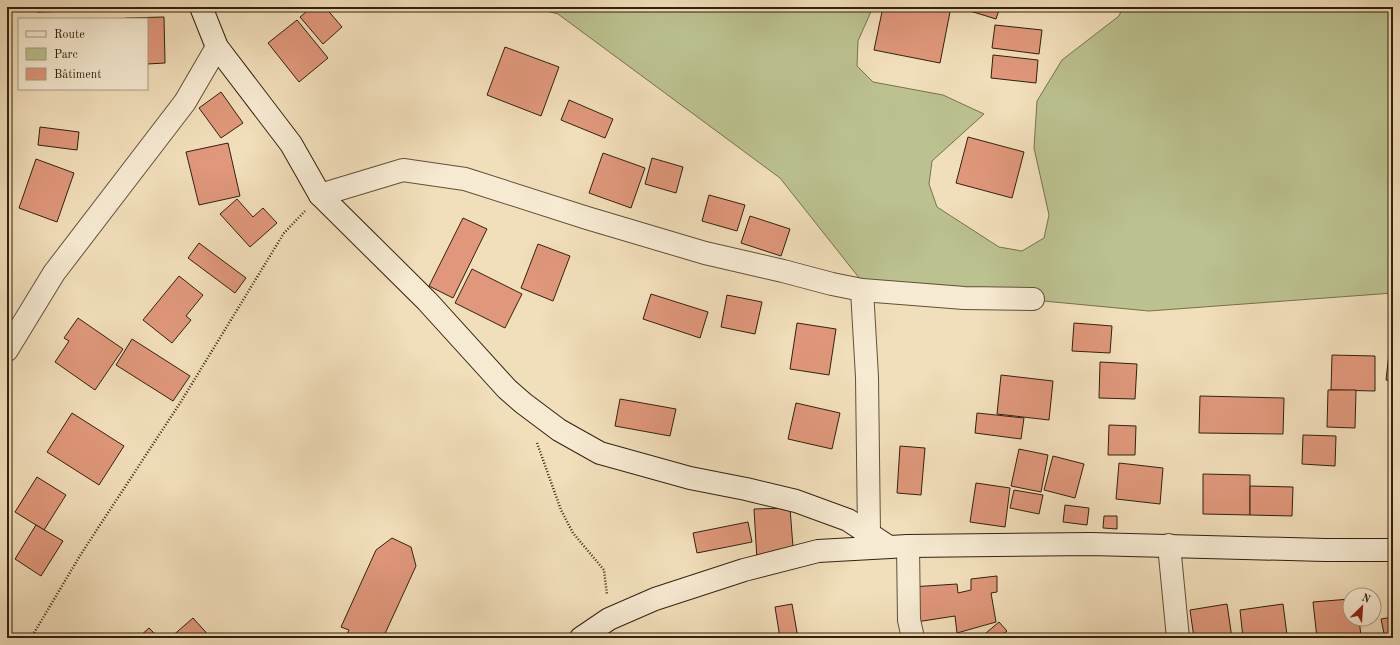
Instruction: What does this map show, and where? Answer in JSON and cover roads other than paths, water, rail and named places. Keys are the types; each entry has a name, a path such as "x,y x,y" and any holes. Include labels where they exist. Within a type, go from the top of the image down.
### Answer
{"street":[{"path":"201,7 217,47 292,144 320,195 427,301 507,388 559,430 600,452 690,478 796,501 848,520 869,534 898,546"},
{"path":"7,350 54,273 185,102 217,47"},
{"path":"320,195 403,170 465,179 705,253 832,284 862,290 964,298 1033,299"},
{"path":"862,290 867,377 869,534"},
{"path":"581,638 609,619 654,599 744,570 818,551 898,546 1090,544 1325,550 1393,550"},
{"path":"1169,545 1178,638"},
{"path":"898,546 913,638"}]}
